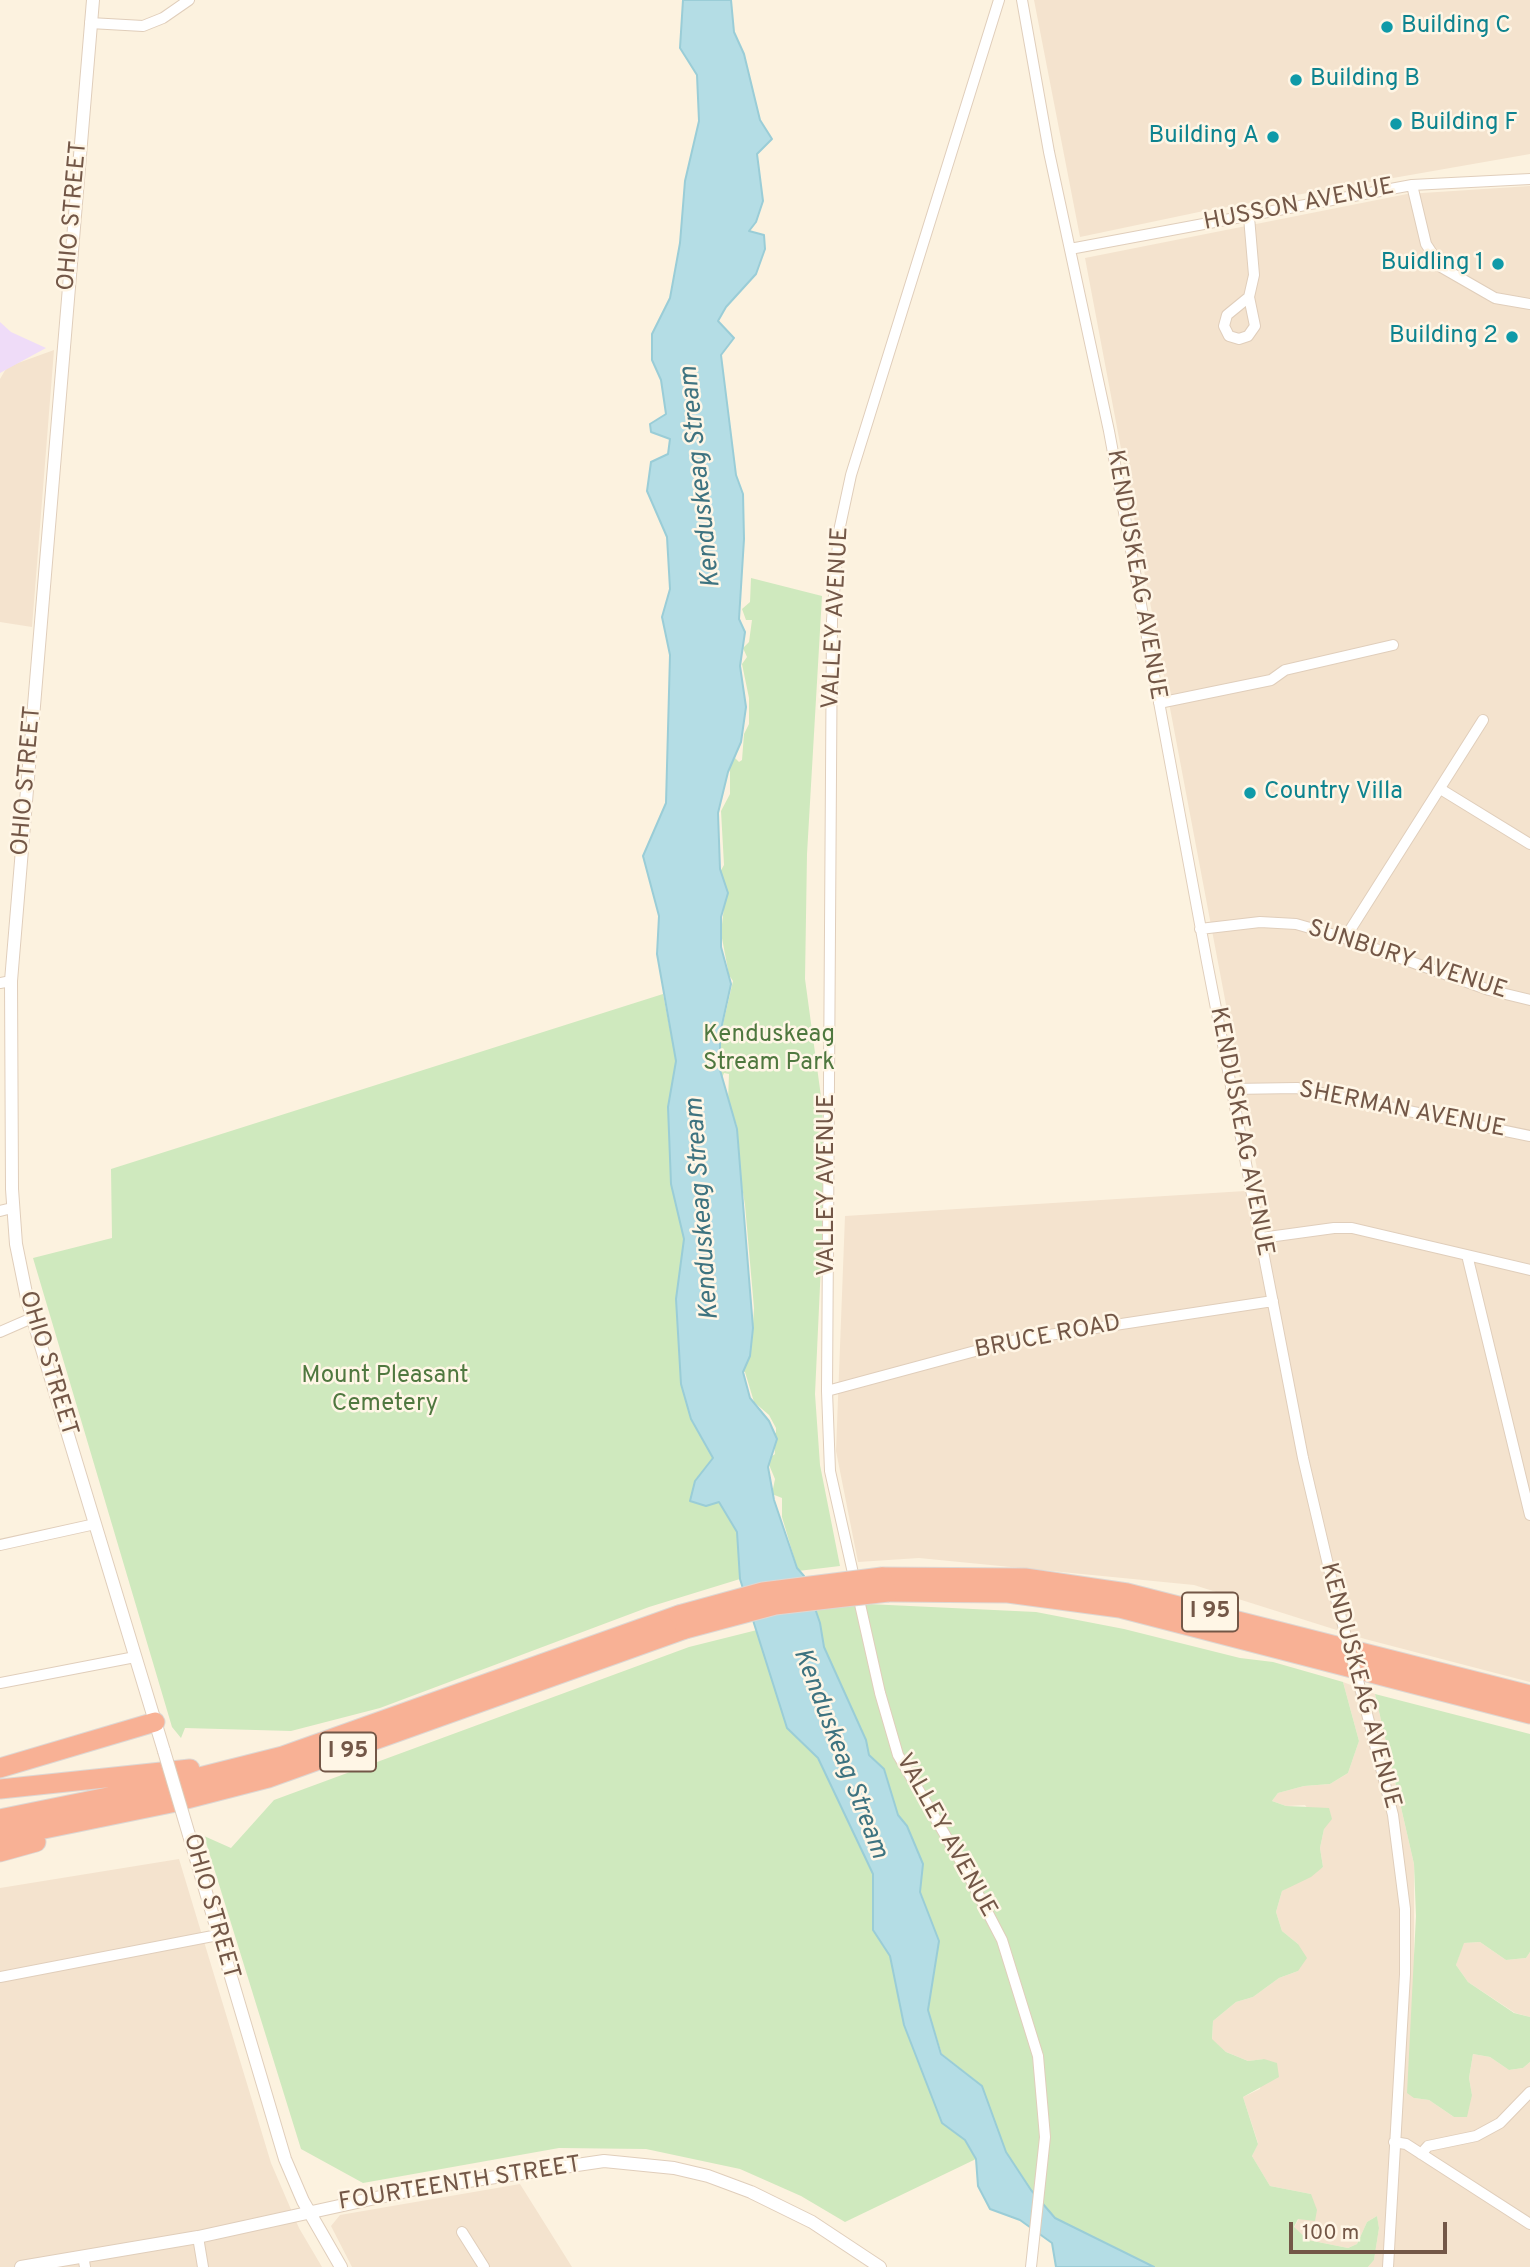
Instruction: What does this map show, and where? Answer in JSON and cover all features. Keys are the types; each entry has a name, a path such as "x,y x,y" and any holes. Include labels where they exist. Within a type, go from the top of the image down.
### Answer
{"highway":[{"name":"I 95","path":"0,1819 247,1766 682,1622 885,1585 1004,1577 1127,1593 1530,1695"},
{"name":"I 95","path":"885,1585 1008,1593 1120,1608 1530,1714"},
{"name":"I 95","path":"0,1838 230,1789 325,1760 682,1622"},
{"path":"0,1769 155,1722"},
{"path":"0,1789 205,1768 338,1738"},
{"path":"0,1852 132,1811"}],"street":[{"name":"OHIO STREET","path":"93,0 6,982 6,1210 32,1318 164,1751 281,2149 308,2211 341,2267"},
{"path":"90,23 143,26 163,18 189,0"},
{"name":"VALLEY AVENUE","path":"999,0 850,475 839,531 832,620 827,1391 830,1471 880,1693 898,1755 964,1867 1002,1940 1038,2056 1045,2137 1031,2245 1031,2267"},
{"name":"KENDUSKEAG AVENUE","path":"1022,0 1070,249 1105,409 1200,929 1307,1482 1393,1815 1404,1889 1405,1974 1388,2267"},
{"name":"HUSSON AVENUE","path":"1070,249 1412,185 1530,179"},
{"path":"1412,185 1426,244 1441,267 1495,299 1530,304"},
{"path":"1249,217 1254,275 1249,297"},
{"path":"1159,703 1271,680 1285,670 1393,645"},
{"path":"1345,938 1442,790 1483,720"},
{"path":"1442,790 1530,844"},
{"name":"SUNBURY AVENUE","path":"1200,929 1274,922 1306,926 1489,990 1530,1000"},
{"name":"SHERMAN AVENUE","path":"1231,1089 1297,1088 1530,1136"},
{"path":"1261,1238 1352,1228 1530,1269"},
{"path":"1467,1255 1530,1515"},
{"name":"BRUCE ROAD","path":"827,1391 1016,1340 1273,1301"},
{"path":"0,1332 32,1318"},
{"path":"0,1545 95,1524"},
{"path":"0,1683 135,1657"},
{"path":"0,1977 218,1936"},
{"path":"1421,2154 1428,2146 1476,2136 1500,2123 1530,2092"},
{"path":"1395,2143 1406,2144 1530,2224"},
{"name":"FOURTEENTH STREET","path":"21,2267 84,2262 308,2211 514,2172 604,2161 674,2168 708,2176 812,2222 880,2267"},
{"path":"462,2231 484,2267"},
{"path":"198,2237 203,2267"}],"shaded area":[{"path":"1034,0 1530,0 1530,154 1199,212 1080,237"},
{"path":"1530,186 1530,1682 1365,1639 1194,1585 919,1558 858,1562 836,1451 845,1216 1261,1190 1085,258 1407,194"},
{"path":"0,322 11,332 46,348 0,373"},
{"path":"54,350 32,627 0,622 0,379 7,367"},
{"path":"1343,1682 1375,1694 1414,1864 1414,2098 1429,2100 1454,2117 1472,2095 1469,2078 1473,2054 1490,2057 1509,2070 1523,2068 1530,2062 1530,2267 1368,2267 1374,2260 1379,2228 1377,2216 1367,2222 1357,2244 1348,2248 1308,2240 1294,2228 1311,2194 1270,2186 1252,2156 1258,2143 1243,2097 1260,2089 1264,2059 1248,2061 1226,2052 1212,2040 1213,2021 1236,2002 1253,1997 1279,1978 1298,1971 1298,1944 1282,1931 1276,1912 1282,1891 1323,1867 1320,1848 1324,1829 1305,1805 1286,1806 1272,1801 1278,1793 1304,1786 1330,1784 1348,1773 1359,1741"},
{"path":"179,1859 271,2163 299,2228 322,2267 0,2267 0,1888"},
{"path":"1480,1942 1506,1960 1526,1958 1530,1952 1530,2017 1515,2013 1468,1982 1456,1965 1463,1943"},
{"path":"520,2184 572,2267 352,2267 331,2226 340,2215"}],"green space":[{"name":"Kenduskeag Stream Park","path":"751,578 822,596 807,854 805,979 822,1104 825,1178 815,1394 820,1465 840,1566 798,1571 782,1517 782,1498 772,1494 775,1479 767,1460 775,1454 773,1432 776,1433 776,1428 769,1415 754,1402 745,1372 740,1371 753,1324 754,1308 745,1205 738,1162 737,1126 728,1102 729,1074 724,1073 722,1078 720,1073 722,1052 718,1046 733,981 729,975 721,933 726,890 720,872 724,865 721,811 730,794 730,766 735,758 739,762 742,760 744,734 749,724 749,698 742,664 747,657 743,648 749,642 752,620 746,620 742,609 750,602"},
{"name":"Mount Pleasant Cemetery","path":"663,994 676,1061 668,1107 671,1184 684,1239 676,1299 691,1419 713,1458 695,1481 706,1506 719,1502 737,1532 740,1579 649,1607 380,1708 291,1731 185,1728 181,1738 172,1727 33,1258 112,1238 111,1169"},
{"path":"868,1604 1036,1612 1124,1629 1240,1658 1273,1662 1343,1682 1359,1741 1348,1773 1330,1784 1304,1786 1278,1793 1272,1801 1286,1806 1329,1808 1332,1819 1324,1829 1320,1848 1323,1867 1311,1877 1282,1891 1276,1912 1282,1931 1298,1944 1307,1958 1298,1971 1279,1978 1253,1997 1236,2002 1213,2021 1212,2039 1226,2052 1248,2061 1264,2059 1277,2063 1279,2077 1243,2097 1258,2144 1252,2156 1270,2186 1311,2194 1317,2210 1315,2221 1298,2219 1294,2227 1308,2240 1348,2248 1357,2244 1367,2222 1377,2216 1379,2228 1374,2260 1368,2267 1154,2267 1055,2218 1031,2190 1006,2152 975,2080 942,2054 928,2010 939,1941 920,1891 923,1863 907,1826 898,1815 884,1769 869,1755 866,1740 824,1647 815,1609"},
{"path":"757,1630 787,1727 818,1758 873,1874 873,1930 890,1956 904,2025 942,2122 965,2140 976,2159 845,2222 801,2196 740,2169 646,2149 559,2148 363,2183 301,2149 204,1836 231,1848 274,1800 689,1647"},
{"path":"1375,1694 1530,1734 1530,1952 1526,1958 1506,1960 1480,1942 1464,1943 1456,1965 1468,1982 1514,2013 1530,2017 1530,2062 1523,2068 1509,2070 1490,2057 1473,2054 1469,2078 1472,2095 1467,2117 1454,2117 1429,2100 1414,2098 1407,2093 1416,1916 1414,1864"}],"water":[{"name":"Kenduskeag Stream","path":"683,0 731,0 734,32 744,54 760,120 772,139 757,154 763,201 756,222 749,231 764,235 765,249 756,274 726,307 718,321 734,338 721,355 736,475 743,494 744,539 739,619 745,632 740,666 746,707 741,742 728,772 718,813 720,869 728,893 721,917 721,947 731,984 720,1034 720,1070 737,1129 753,1328 750,1356 743,1372 750,1398 769,1421 777,1439 768,1467 774,1500 797,1568 804,1576 820,1623 824,1647 866,1740 869,1755 884,1769 898,1815 907,1826 923,1864 920,1892 939,1941 928,2010 941,2054 982,2086 1006,2152 1031,2190 1055,2218 1154,2267 1056,2267 1052,2243 1020,2220 990,2209 978,2186 976,2159 965,2140 942,2123 904,2025 890,1956 873,1930 873,1874 818,1758 787,1728 740,1579 737,1532 719,1502 706,1506 690,1501 695,1481 713,1458 691,1419 681,1384 676,1299 684,1239 671,1184 668,1107 676,1061 657,954 659,916 643,856 666,803 670,655 662,617 670,589 667,537 647,491 651,462 668,454 670,439 651,432 650,424 666,414 661,380 652,360 652,334 670,298 680,243 685,181 699,121 697,75 680,48"}],"place":[{"name":"Building C","path":"1387,27"},
{"name":"Building B","path":"1296,80"},
{"name":"Building F","path":"1396,124"},
{"name":"Building A","path":"1273,137"},
{"name":"Buidling 1","path":"1498,264"},
{"name":"Building 2","path":"1512,337"},
{"name":"Country Villa","path":"1250,793"}]}
